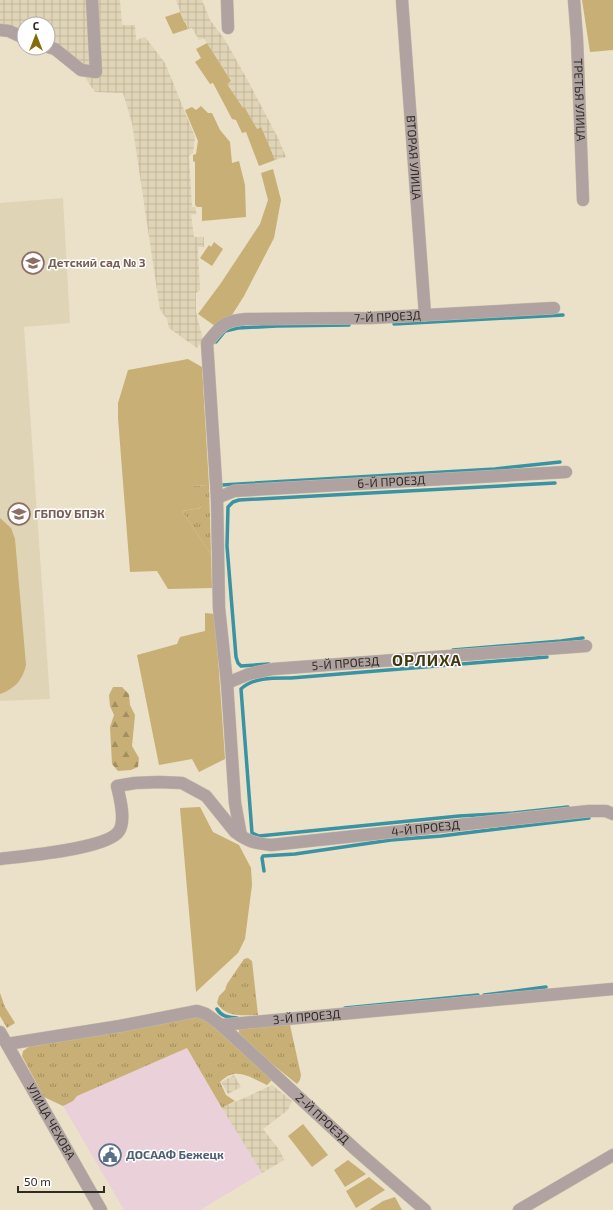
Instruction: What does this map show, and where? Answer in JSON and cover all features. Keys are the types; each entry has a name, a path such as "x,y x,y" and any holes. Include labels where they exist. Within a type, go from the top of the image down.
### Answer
{"street":[{"path":"56,49 81,70 96,72 92,0"},
{"path":"227,0 228,28"},
{"name":"ВТОРАЯ УЛИЦА","path":"402,0 425,315"},
{"name":"ТРЕТЬЯ УЛИЦА","path":"574,0 577,39 583,200"},
{"path":"0,30 8,31 16,34"},
{"name":"7-Й ПРОЕЗД","path":"217,498 207,343 222,325 233,320 246,319 371,318 554,308"},
{"name":"6-Й ПРОЕЗД","path":"217,498 234,491 566,472"},
{"path":"217,498 219,608 227,683 235,803 241,836"},
{"name":"5-Й ПРОЕЗД","path":"227,683 249,674 273,669 586,646"},
{"path":"0,859 95,845 109,840 119,832 122,822 122,805 117,786 136,783 182,783 206,796 235,832 241,836"},
{"name":"4-Й ПРОЕЗД","path":"241,836 253,843 272,845 589,811 606,811 613,814"},
{"name":"3-Й ПРОЕЗД","path":"222,1025 613,989"},
{"path":"7,1044 120,1026 197,1011 206,1014 222,1025"},
{"name":"2-Й ПРОЕЗД","path":"222,1025 356,1150 425,1210"},
{"name":"УЛИЦА ЧЕХОВА","path":"0,1032 101,1210"},
{"path":"519,1210 613,1155"}],"shaded area":[{"path":"0,0 120,0 122,25 135,25 136,40 145,37 165,63 195,137 193,153 189,156 192,207 195,207 196,214 191,215 194,237 204,237 204,247 198,247 200,290 196,293 196,312 203,340 197,348 169,328 167,319 160,310 132,123 123,93 95,92 73,60 63,58 56,43 56,16 16,16 16,36 0,29"},
{"path":"176,0 202,0 210,20 225,40 248,81 278,138 286,157 275,160 260,127 257,129 245,108 243,109 227,84 231,81 204,38 199,40 192,28 188,29"},
{"name":"ГБПОУ БПЭК","path":"63,198 70,323 24,327 50,699 0,701 0,203"},
{"path":"187,1048 262,1173 200,1210 124,1210 62,1104"},
{"path":"234,1075 241,1087 228,1094 221,1082"},
{"path":"272,1085 292,1101 288,1110 263,1129 280,1151 284,1160 262,1173 222,1108"}],"green space":[{"path":"582,0 613,0 613,50 590,52"},
{"path":"180,12 188,29 173,34 165,17"},
{"path":"207,43 231,81 227,84 243,108 245,108 257,129 261,127 275,160 259,166 246,132 242,133 236,120 232,119 213,83 210,84 195,62 201,58 196,49"},
{"path":"201,106 208,113 212,113 220,130 230,142 232,163 239,161 245,185 246,217 202,221 202,207 197,207 195,205 195,162 193,161 193,155 196,154 198,141 185,110 192,107 196,110"},
{"path":"273,169 281,200 274,238 244,296 232,315 215,326 198,314 221,283 260,224 268,200 261,173"},
{"path":"214,242 223,249 212,266 200,258 209,245 211,247"},
{"path":"188,359 202,367 209,485 192,486 201,508 182,511 211,554 212,588 168,589 157,571 130,572 118,403 128,370"},
{"path":"209,485 211,554 182,511 201,508 191,486"},
{"path":"0,518 11,528 15,539 26,665 23,675 18,683 0,694"},
{"path":"205,613 215,614 225,759 199,772 192,759 159,765 137,655 177,644 180,637 205,631"},
{"path":"113,687 122,687 129,694 130,705 135,715 132,746 139,758 138,767 131,770 118,771 112,764 110,727 114,715 110,706 109,695"},
{"path":"200,807 213,832 239,845 251,868 252,885 245,939 238,953 196,992 180,808"},
{"path":"248,958 252,961 258,1015 235,1015 225,1011 217,1003 219,996 225,990 227,984 244,959"},
{"path":"0,993 5,1007 15,1023 7,1028 0,1016"},
{"path":"196,1017 209,1021 272,1080 267,1085 243,1074 226,1077 220,1082 226,1095 235,1101 222,1108 187,1048 77,1096 73,1101 63,1106 44,1097 22,1056 23,1051 30,1046"},
{"path":"287,1023 290,1025 301,1075 297,1084 266,1059 239,1033 239,1029"},
{"path":"303,1124 328,1155 312,1167 288,1136"},
{"path":"348,1160 366,1174 345,1187 334,1170"},
{"path":"369,1177 385,1190 356,1208 346,1191"},
{"path":"395,1197 402,1210 369,1210 383,1201"}],"waterway":[{"path":"394,324 563,315"},
{"path":"216,342 225,331 238,328 349,325"},
{"path":"222,485 495,469 560,462"},
{"path":"269,664 241,666 236,657 227,546 228,507 233,502 239,500 555,483"},
{"path":"453,650 583,638"},
{"path":"547,657 291,678 271,678 258,680 246,685 241,689 252,833 259,836 459,816 513,813 568,807"},
{"path":"264,871 263,856 295,854 391,840 441,836 589,818"},
{"path":"484,995 546,987"},
{"path":"345,1008 478,995"},
{"path":"217,1009 223,1015 237,1018"}],"place":[{"name":"Детский сад № 3","path":"33,263"},
{"name":"ГБПОУ БПЭК","path":"19,514"},
{"name":"ДОСААФ Бежецк","path":"110,1155"}],"district":[{"name":"ОРЛИХА","path":"427,660"}]}
